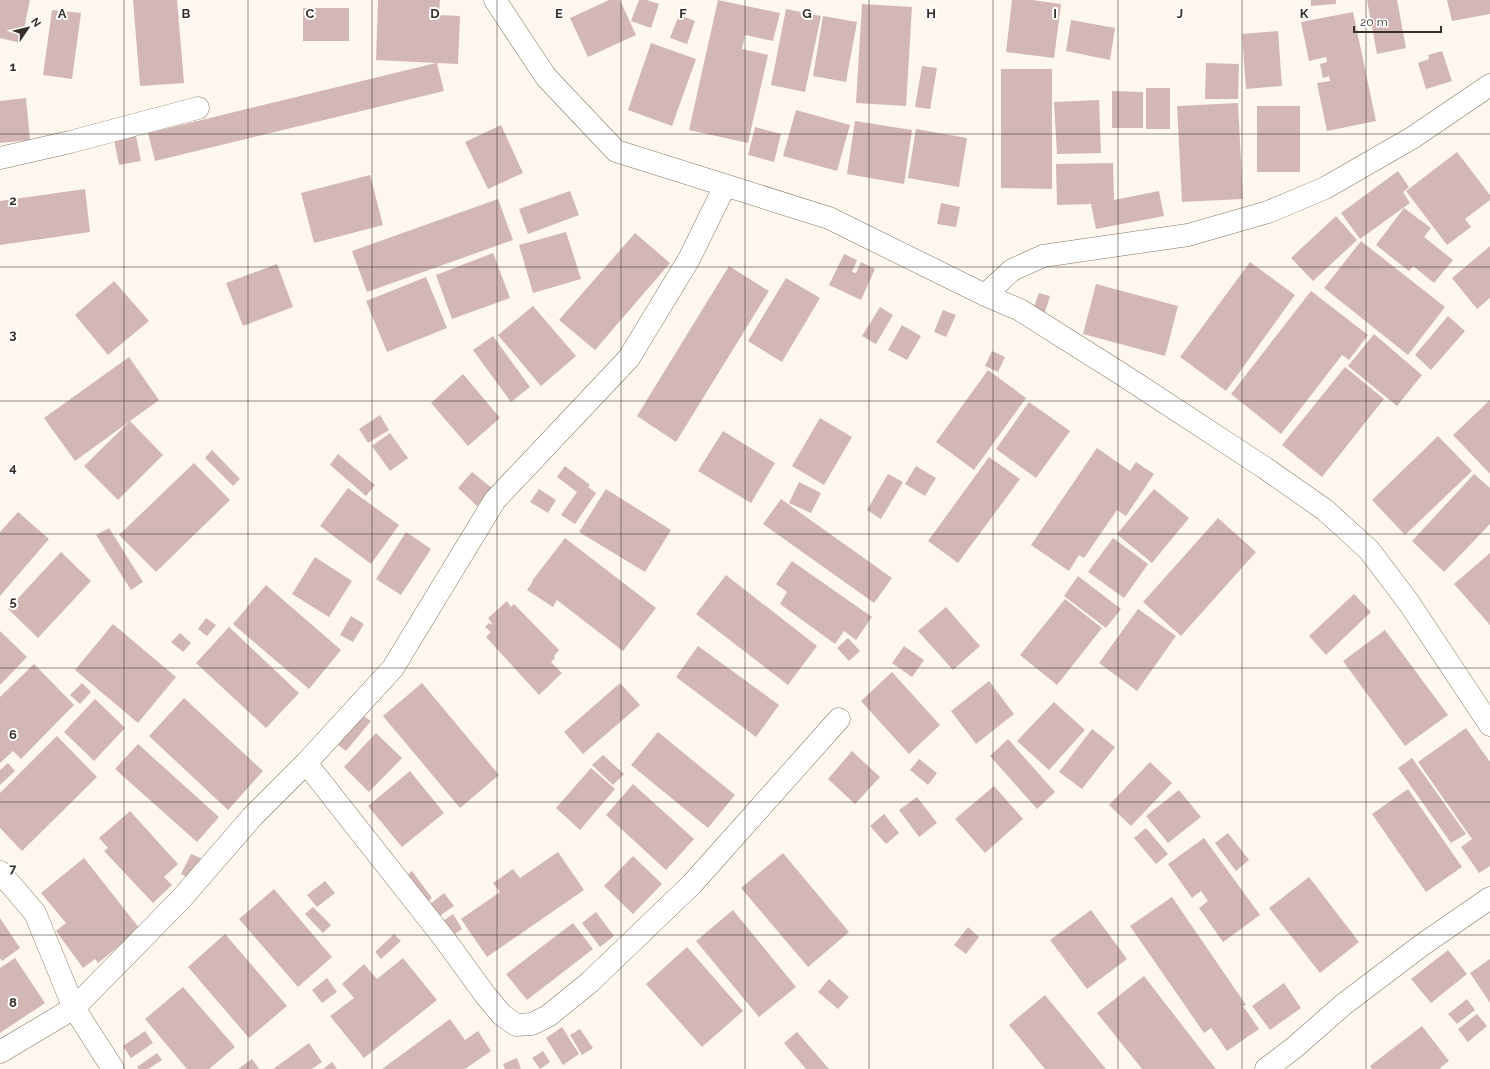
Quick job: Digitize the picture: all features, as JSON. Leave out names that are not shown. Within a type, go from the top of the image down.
[{"type":"street","points":[[495,0],[546,77],[616,151],[829,218],[985,295],[1020,310],[1265,468],[1325,510],[1369,550],[1409,603],[1490,725]]},
{"type":"street","points":[[985,295],[1012,270],[1043,256],[1188,235],[1275,209],[1325,188],[1399,146],[1490,85]]},
{"type":"street","points":[[0,158],[70,142],[198,108]]},
{"type":"street","points":[[0,1052],[74,1008],[181,899],[252,817],[306,763],[393,668],[496,500],[629,358],[689,259],[725,186]]},
{"type":"street","points":[[306,763],[444,937],[490,1001],[502,1015],[516,1025],[522,1025],[532,1024],[548,1016],[584,987],[692,884],[839,719]]},
{"type":"street","points":[[0,872],[34,913],[74,1008],[113,1069]]},
{"type":"street","points":[[1266,1069],[1295,1047],[1344,1004],[1422,945],[1490,898]]},
{"type":"building","points":[[0,0],[30,0],[21,43],[0,38]]},
{"type":"building","points":[[133,0],[177,0],[184,83],[140,86]]},
{"type":"building","points":[[378,0],[440,0],[439,15],[460,16],[458,64],[437,63],[444,91],[155,161],[148,133],[436,63],[376,60]]},
{"type":"building","points":[[609,0],[620,0],[636,35],[588,57],[570,18]]},
{"type":"building","points":[[639,0],[647,0],[659,4],[651,28],[631,21]]},
{"type":"building","points":[[718,0],[780,13],[773,41],[745,35],[742,49],[768,55],[748,143],[689,130]]},
{"type":"building","points":[[1012,0],[1032,0],[1061,4],[1054,58],[1006,52]]},
{"type":"building","points":[[1311,0],[1336,0],[1336,4],[1311,6]]},
{"type":"building","points":[[1367,0],[1397,0],[1406,48],[1377,54]]},
{"type":"building","points":[[1447,0],[1490,0],[1490,14],[1452,21]]},
{"type":"building","points":[[862,4],[912,7],[906,106],[856,103]]},
{"type":"building","points":[[303,8],[349,8],[349,41],[303,41]]},
{"type":"building","points":[[786,9],[821,16],[805,92],[771,85]]},
{"type":"building","points":[[52,10],[81,13],[72,79],[43,75]]},
{"type":"building","points":[[1353,12],[1376,121],[1327,131],[1317,83],[1330,81],[1329,76],[1323,78],[1320,64],[1327,62],[1326,57],[1309,61],[1301,22]]},
{"type":"building","points":[[679,15],[695,21],[687,44],[670,38]]},
{"type":"building","points":[[823,16],[857,22],[846,82],[813,76]]},
{"type":"building","points":[[1071,20],[1115,28],[1110,60],[1066,51]]},
{"type":"building","points":[[1278,31],[1282,86],[1246,89],[1242,34]]},
{"type":"building","points":[[651,43],[696,59],[672,126],[628,110]]},
{"type":"building","points":[[1442,51],[1452,81],[1426,89],[1418,63],[1429,59],[1428,55]]},
{"type":"building","points":[[1206,63],[1239,64],[1238,99],[1205,99]]},
{"type":"building","points":[[922,66],[937,68],[930,109],[915,107]]},
{"type":"building","points":[[1001,69],[1052,69],[1052,189],[1001,188]]},
{"type":"building","points":[[1146,88],[1170,88],[1170,129],[1146,129]]},
{"type":"building","points":[[1112,91],[1143,92],[1143,128],[1112,128]]},
{"type":"building","points":[[26,98],[30,140],[0,143],[0,101]]},
{"type":"building","points":[[1099,100],[1101,153],[1057,154],[1054,102]]},
{"type":"building","points":[[1238,103],[1243,199],[1182,202],[1177,106]]},
{"type":"building","points":[[1257,106],[1300,106],[1300,172],[1257,172]]},
{"type":"building","points":[[796,110],[850,125],[837,171],[783,156]]},
{"type":"building","points":[[855,121],[912,130],[904,184],[847,174]]},
{"type":"building","points":[[501,125],[523,173],[488,189],[465,142]]},
{"type":"building","points":[[755,127],[781,134],[774,162],[748,155]]},
{"type":"building","points":[[916,129],[967,138],[959,187],[908,178]]},
{"type":"building","points":[[136,136],[141,161],[119,165],[114,140]]},
{"type":"building","points":[[1457,152],[1490,195],[1490,200],[1465,219],[1471,227],[1447,245],[1406,191]]},
{"type":"building","points":[[1113,163],[1114,200],[1159,191],[1164,216],[1096,229],[1091,204],[1057,205],[1056,164]]},
{"type":"building","points":[[1398,171],[1409,187],[1403,192],[1410,203],[1360,239],[1341,213]]},
{"type":"building","points":[[370,175],[383,225],[314,243],[301,193]]},
{"type":"building","points":[[85,189],[90,232],[0,245],[0,201]]},
{"type":"building","points":[[570,191],[579,215],[528,234],[519,209]]},
{"type":"building","points":[[498,199],[513,240],[367,292],[352,251]]},
{"type":"building","points":[[941,203],[960,207],[956,227],[937,224]]},
{"type":"building","points":[[1404,208],[1431,228],[1424,237],[1453,260],[1434,283],[1413,266],[1409,271],[1376,245]]},
{"type":"building","points":[[1336,216],[1357,240],[1313,281],[1291,258]]},
{"type":"building","points":[[566,232],[581,279],[533,293],[519,245]]},
{"type":"building","points":[[635,233],[670,263],[595,350],[559,320]]},
{"type":"building","points":[[1361,241],[1445,307],[1408,355],[1324,288]]},
{"type":"building","points":[[1490,246],[1490,298],[1477,309],[1452,278]]},
{"type":"building","points":[[493,253],[510,298],[452,319],[436,275]]},
{"type":"building","points":[[844,254],[857,260],[852,272],[856,273],[861,262],[875,269],[861,300],[829,285]]},
{"type":"building","points":[[1250,262],[1295,295],[1226,391],[1180,357]]},
{"type":"building","points":[[277,264],[293,307],[243,326],[226,283]]},
{"type":"building","points":[[729,266],[769,291],[676,442],[637,416]]},
{"type":"building","points":[[426,277],[447,328],[387,352],[366,301]]},
{"type":"building","points":[[786,278],[820,298],[782,362],[748,341]]},
{"type":"building","points":[[114,281],[149,321],[108,355],[75,315]]},
{"type":"building","points":[[1096,284],[1178,306],[1165,356],[1083,334]]},
{"type":"building","points":[[1311,291],[1368,335],[1349,360],[1342,355],[1281,434],[1231,394]]},
{"type":"building","points":[[1039,293],[1050,296],[1044,315],[1032,312]]},
{"type":"building","points":[[533,306],[576,356],[541,386],[498,335]]},
{"type":"building","points":[[880,307],[893,315],[876,344],[862,336]]},
{"type":"building","points":[[943,310],[956,315],[946,337],[934,332]]},
{"type":"building","points":[[1448,316],[1465,331],[1431,370],[1415,355]]},
{"type":"building","points":[[902,325],[921,336],[907,360],[888,350]]},
{"type":"building","points":[[1374,334],[1422,375],[1397,406],[1348,366]]},
{"type":"building","points":[[493,336],[530,387],[511,402],[473,350]]},
{"type":"building","points":[[992,351],[1005,357],[998,372],[985,366]]},
{"type":"building","points":[[129,357],[159,400],[75,461],[44,418]]},
{"type":"building","points":[[1345,367],[1384,399],[1322,477],[1282,445]]},
{"type":"building","points":[[988,370],[1026,398],[974,470],[936,442]]},
{"type":"building","points":[[463,374],[500,418],[468,446],[431,403]]},
{"type":"building","points":[[1490,400],[1490,474],[1453,435]]},
{"type":"building","points":[[1029,402],[1070,431],[1036,478],[996,449]]},
{"type":"building","points":[[380,415],[389,430],[368,443],[359,429]]},
{"type":"building","points":[[820,418],[852,437],[824,485],[792,466]]},
{"type":"building","points":[[130,421],[163,455],[118,500],[84,466]]},
{"type":"building","points":[[723,431],[775,463],[751,503],[698,471]]},
{"type":"building","points":[[390,433],[408,458],[390,471],[372,446]]},
{"type":"building","points":[[1438,436],[1472,471],[1405,535],[1372,500]]},
{"type":"building","points":[[1097,448],[1130,471],[1136,462],[1154,474],[1126,516],[1117,510],[1084,558],[1079,555],[1069,571],[1031,545]]},
{"type":"building","points":[[212,450],[240,479],[233,486],[205,458]]},
{"type":"building","points":[[338,454],[375,485],[366,496],[330,465]]},
{"type":"building","points":[[989,457],[1020,479],[958,563],[928,541]]},
{"type":"building","points":[[194,463],[230,500],[156,572],[119,535]]},
{"type":"building","points":[[565,466],[590,485],[588,487],[596,493],[575,524],[561,515],[577,492],[557,477]]},
{"type":"building","points":[[916,466],[936,478],[925,496],[905,484]]},
{"type":"building","points":[[472,472],[492,488],[477,506],[458,488]]},
{"type":"building","points":[[888,474],[903,482],[881,519],[867,510]]},
{"type":"building","points":[[1474,474],[1490,488],[1490,524],[1444,572],[1412,541]]},
{"type":"building","points":[[799,482],[821,493],[811,513],[789,503]]},
{"type":"building","points":[[348,488],[399,525],[371,564],[320,526]]},
{"type":"building","points":[[539,489],[556,500],[548,513],[530,502]]},
{"type":"building","points":[[606,489],[671,530],[645,572],[579,532]]},
{"type":"building","points":[[1154,489],[1189,518],[1152,563],[1117,534]]},
{"type":"building","points":[[781,499],[892,578],[874,603],[763,524]]},
{"type":"building","points":[[18,512],[49,539],[0,596],[0,532]]},
{"type":"building","points":[[1218,518],[1256,552],[1181,636],[1143,602]]},
{"type":"building","points":[[109,528],[143,582],[131,590],[96,535]]},
{"type":"building","points":[[406,532],[431,549],[401,595],[376,579]]},
{"type":"building","points":[[565,538],[656,608],[623,651],[557,600],[553,607],[527,590],[532,581]]},
{"type":"building","points":[[1113,538],[1148,564],[1124,598],[1088,572]]},
{"type":"building","points":[[61,552],[91,581],[38,638],[8,609]]},
{"type":"building","points":[[1490,553],[1490,625],[1454,584]]},
{"type":"building","points":[[315,557],[352,581],[329,617],[292,594]]},
{"type":"building","points":[[792,561],[872,617],[856,640],[844,631],[835,644],[780,604],[787,592],[776,584]]},
{"type":"building","points":[[726,575],[817,646],[788,685],[696,614]]},
{"type":"building","points":[[1078,576],[1121,609],[1106,628],[1064,596]]},
{"type":"building","points":[[266,585],[341,650],[309,689],[233,624]]},
{"type":"building","points":[[1354,594],[1371,612],[1326,655],[1309,636]]},
{"type":"building","points":[[1065,599],[1102,628],[1057,685],[1020,655]]},
{"type":"building","points":[[507,601],[511,607],[514,604],[559,650],[551,662],[562,673],[539,695],[486,637],[491,632],[485,627],[489,623],[493,625],[488,618]]},
{"type":"building","points":[[946,607],[980,646],[953,670],[918,631]]},
{"type":"building","points":[[1138,609],[1176,636],[1137,691],[1099,663]]},
{"type":"building","points":[[351,616],[364,624],[353,642],[340,635]]},
{"type":"building","points":[[206,618],[216,625],[207,636],[198,629]]},
{"type":"building","points":[[113,624],[176,677],[138,723],[75,670]]},
{"type":"building","points":[[229,627],[299,693],[266,728],[196,663]]},
{"type":"building","points":[[1385,630],[1448,715],[1405,746],[1343,661]]},
{"type":"building","points":[[0,631],[27,657],[0,685]]},
{"type":"building","points":[[180,633],[191,643],[183,652],[171,642]]},
{"type":"building","points":[[848,638],[860,651],[849,661],[837,648]]},
{"type":"building","points":[[698,646],[779,705],[756,737],[676,677]]},
{"type":"building","points":[[904,646],[924,660],[912,677],[892,663]]},
{"type":"building","points":[[34,664],[74,705],[21,759],[13,751],[0,763],[0,697]]},
{"type":"building","points":[[892,672],[940,725],[909,754],[861,701]]},
{"type":"building","points":[[989,681],[1014,714],[976,744],[951,711]]},
{"type":"building","points":[[82,683],[91,692],[80,704],[70,695]]},
{"type":"building","points":[[422,683],[499,775],[460,808],[383,716]]},
{"type":"building","points":[[620,683],[640,705],[583,754],[564,732]]},
{"type":"building","points":[[184,698],[263,771],[228,810],[149,736]]},
{"type":"building","points":[[95,699],[125,728],[94,761],[64,732]]},
{"type":"building","points":[[1054,702],[1085,730],[1049,770],[1017,741]]},
{"type":"building","points":[[362,715],[371,721],[346,751],[338,745]]},
{"type":"building","points":[[1466,728],[1490,762],[1490,866],[1479,873],[1461,847],[1472,839],[1418,762]]},
{"type":"building","points":[[1092,729],[1115,747],[1082,789],[1059,772]]},
{"type":"building","points":[[658,732],[735,795],[708,828],[631,765]]},
{"type":"building","points":[[376,733],[402,758],[369,792],[344,767]]},
{"type":"building","points":[[57,736],[97,777],[22,851],[0,828],[0,793]]},
{"type":"building","points":[[1008,739],[1055,792],[1037,809],[990,756]]},
{"type":"building","points":[[138,744],[219,817],[197,842],[115,769]]},
{"type":"building","points":[[852,751],[880,777],[855,804],[828,779]]},
{"type":"building","points":[[603,755],[624,774],[613,785],[592,765]]},
{"type":"building","points":[[1412,758],[1466,834],[1451,843],[1398,768]]},
{"type":"building","points":[[919,759],[937,773],[928,785],[910,770]]},
{"type":"building","points":[[1150,762],[1172,783],[1131,826],[1109,805]]},
{"type":"building","points":[[8,763],[15,771],[0,785],[0,770]]},
{"type":"building","points":[[591,768],[615,789],[580,830],[556,808]]},
{"type":"building","points":[[410,771],[444,813],[402,847],[368,806]]},
{"type":"building","points":[[633,784],[694,839],[666,870],[606,815]]},
{"type":"building","points":[[994,786],[1023,819],[985,853],[955,819]]},
{"type":"building","points":[[1408,789],[1462,867],[1426,892],[1372,814]]},
{"type":"building","points":[[1179,790],[1201,817],[1168,843],[1146,816]]},
{"type":"building","points":[[917,797],[937,823],[919,837],[899,810]]},
{"type":"building","points":[[130,811],[178,864],[164,877],[172,885],[153,903],[104,851],[108,848],[99,838]]},
{"type":"building","points":[[884,814],[899,833],[886,844],[870,826]]},
{"type":"building","points":[[1146,828],[1168,854],[1156,864],[1134,838]]},
{"type":"building","points":[[1228,833],[1249,860],[1236,871],[1215,843]]},
{"type":"building","points":[[1204,838],[1260,915],[1223,942],[1199,908],[1208,901],[1201,891],[1192,898],[1168,864]]},
{"type":"building","points":[[558,852],[584,890],[487,957],[461,919],[500,892],[493,883],[513,869],[520,878]]},
{"type":"building","points":[[783,853],[849,932],[808,967],[741,888]]},
{"type":"building","points":[[191,854],[201,858],[191,879],[181,874]]},
{"type":"building","points":[[633,856],[662,884],[633,914],[604,886]]},
{"type":"building","points":[[84,858],[140,929],[98,963],[95,959],[83,968],[56,931],[66,923],[41,893]]},
{"type":"building","points":[[412,871],[432,898],[422,906],[402,879]]},
{"type":"building","points":[[1309,877],[1359,942],[1320,973],[1269,908]]},
{"type":"building","points":[[325,881],[335,893],[317,907],[307,895]]},
{"type":"building","points":[[274,889],[332,957],[298,987],[239,919]]},
{"type":"building","points":[[444,893],[454,906],[434,920],[425,908]]},
{"type":"building","points":[[1172,897],[1246,1005],[1243,1006],[1259,1029],[1227,1051],[1211,1028],[1204,1033],[1130,926]]},
{"type":"building","points":[[313,907],[331,925],[323,933],[305,914]]},
{"type":"building","points":[[733,910],[796,987],[759,1017],[696,941]]},
{"type":"building","points":[[1091,910],[1127,959],[1087,989],[1050,940]]},
{"type":"building","points":[[596,912],[614,936],[600,947],[582,923]]},
{"type":"building","points":[[453,914],[462,929],[446,940],[436,926]]},
{"type":"building","points":[[0,918],[20,948],[2,961],[0,958]]},
{"type":"building","points":[[573,923],[593,949],[527,1000],[506,974]]},
{"type":"building","points":[[968,927],[979,937],[966,954],[954,945]]},
{"type":"building","points":[[225,934],[287,1006],[249,1038],[188,967]]},
{"type":"building","points":[[394,934],[401,941],[381,959],[375,952]]},
{"type":"building","points":[[687,947],[743,1011],[702,1047],[646,984]]},
{"type":"building","points":[[1448,950],[1467,974],[1431,1003],[1411,979]]},
{"type":"building","points":[[15,958],[45,1003],[0,1033],[0,968]]},
{"type":"building","points":[[403,958],[437,1000],[364,1058],[330,1016],[354,998],[342,984],[364,964],[377,979]]},
{"type":"building","points":[[1490,959],[1490,1003],[1470,973]]},
{"type":"building","points":[[1144,976],[1216,1069],[1142,1069],[1097,1013]]},
{"type":"building","points":[[327,978],[337,992],[322,1003],[312,990]]},
{"type":"building","points":[[829,979],[849,997],[838,1009],[818,992]]},
{"type":"building","points":[[1284,983],[1301,1008],[1270,1030],[1252,1006]]},
{"type":"building","points":[[183,987],[235,1047],[209,1069],[187,1069],[145,1019]]},
{"type":"building","points":[[1045,995],[1106,1069],[1045,1069],[1009,1025]]},
{"type":"building","points":[[1467,999],[1475,1010],[1457,1024],[1448,1014]]},
{"type":"building","points":[[1477,1014],[1487,1026],[1468,1042],[1458,1029]]},
{"type":"building","points":[[450,1019],[465,1040],[478,1031],[491,1051],[465,1069],[382,1069]]},
{"type":"building","points":[[1422,1026],[1449,1061],[1440,1068],[1441,1069],[1372,1069],[1370,1066]]},
{"type":"building","points":[[562,1027],[579,1054],[563,1065],[546,1038]]},
{"type":"building","points":[[580,1029],[593,1048],[582,1055],[570,1035]]},
{"type":"building","points":[[145,1031],[153,1043],[131,1058],[123,1046]]},
{"type":"building","points":[[797,1032],[829,1069],[806,1069],[784,1043]]},
{"type":"building","points":[[309,1043],[322,1062],[312,1069],[273,1069]]},
{"type":"building","points":[[543,1051],[550,1062],[540,1069],[532,1058]]},
{"type":"building","points":[[157,1053],[162,1060],[148,1069],[139,1069],[137,1067]]},
{"type":"building","points":[[517,1058],[521,1069],[505,1069],[503,1064]]},
{"type":"building","points":[[252,1059],[259,1069],[238,1069]]},
{"type":"building","points":[[332,1062],[337,1069],[323,1069]]}]
